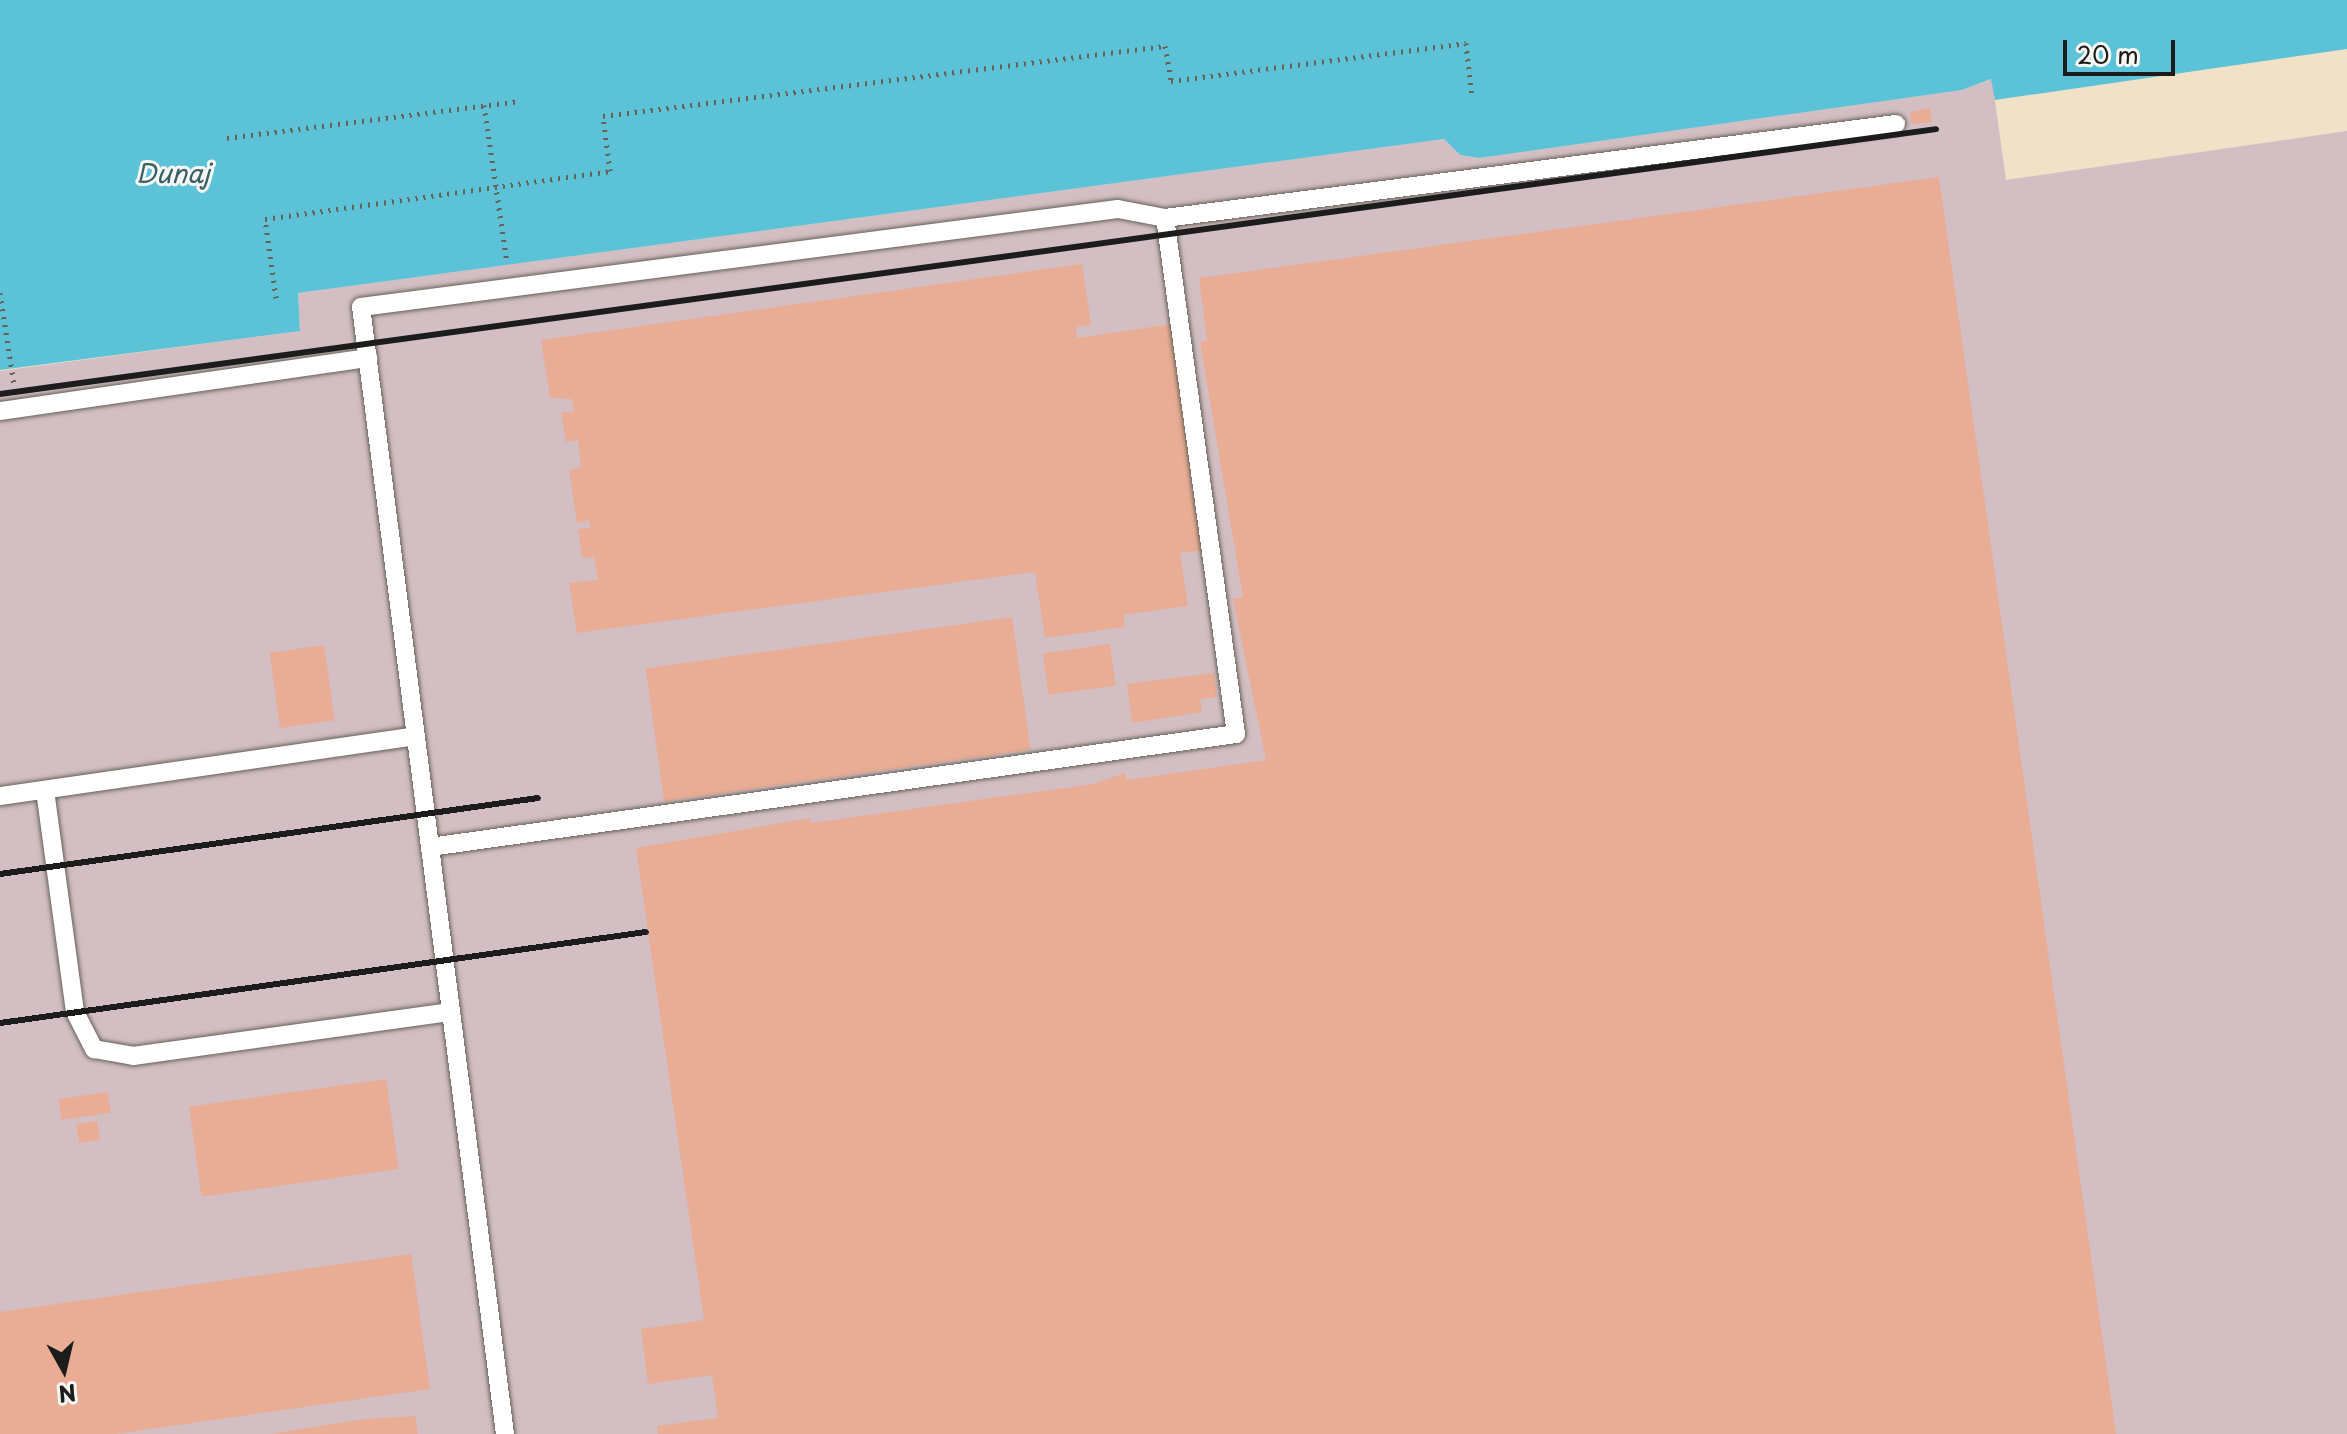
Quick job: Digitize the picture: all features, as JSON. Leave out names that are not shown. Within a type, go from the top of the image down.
[{"type":"lane","points":[[505,1434],[361,307],[1118,209],[1165,218],[1896,124]]},
{"type":"lane","points":[[430,847],[1236,734],[1165,218]]},
{"type":"lane","points":[[9,410],[368,358]]},
{"type":"lane","points":[[0,796],[416,736]]},
{"type":"lane","points":[[45,790],[75,1012],[94,1049],[133,1056],[451,1012]]},
{"type":"path","points":[[276,298],[265,219],[610,171],[603,116],[1165,46],[1171,81],[1466,43],[1472,98]]},
{"type":"path","points":[[227,138],[519,101]]},
{"type":"path","points":[[484,105],[510,286]]},
{"type":"path","points":[[0,293],[9,410]]},
{"type":"shaded area","points":[[1992,79],[2006,180],[2347,131],[2347,1434],[0,1434],[0,371],[300,331],[298,293],[1444,139],[1460,155],[1479,158],[1962,90]]},
{"type":"water","name":"Dunaj","points":[[0,0],[2347,0],[2347,49],[1995,100],[1991,79],[1962,90],[1479,158],[1460,155],[1444,139],[298,293],[300,331],[0,370]]},
{"type":"building","points":[[1930,108],[1932,122],[1912,124],[1910,112]]},
{"type":"building","points":[[1939,177],[2116,1434],[658,1434],[657,1426],[718,1418],[712,1375],[648,1384],[641,1329],[704,1320],[636,848],[810,818],[811,823],[1093,784],[1125,773],[1126,780],[1266,760],[1233,599],[1243,597],[1200,342],[1207,341],[1199,278]]},
{"type":"building","points":[[1082,264],[1091,325],[1076,327],[1077,338],[1172,324],[1204,550],[1180,553],[1188,606],[1123,615],[1125,627],[1045,638],[1035,572],[577,633],[569,583],[598,580],[594,557],[582,558],[578,529],[590,528],[589,520],[577,523],[569,470],[581,467],[578,440],[566,442],[561,413],[574,411],[572,399],[550,398],[541,340]]},
{"type":"building","points":[[1012,617],[1031,750],[664,801],[646,668]]},
{"type":"building","points":[[1110,644],[1116,686],[1049,695],[1043,653]]},
{"type":"building","points":[[324,645],[335,720],[280,728],[270,653]]},
{"type":"building","points":[[1214,673],[1217,697],[1200,699],[1202,712],[1132,723],[1127,684]]},
{"type":"building","points":[[386,1079],[399,1169],[202,1197],[189,1107]]},
{"type":"building","points":[[108,1092],[111,1113],[61,1120],[58,1099]]},
{"type":"building","points":[[97,1121],[100,1140],[79,1143],[76,1124]]},
{"type":"building","points":[[411,1254],[430,1389],[116,1434],[0,1434],[0,1312]]},
{"type":"building","points":[[415,1416],[418,1434],[270,1434],[364,1419]]},
{"type":"railway","points":[[0,394],[1936,129]]},
{"type":"railway","points":[[0,874],[538,798]]},
{"type":"railway","points":[[0,1023],[646,932]]}]
